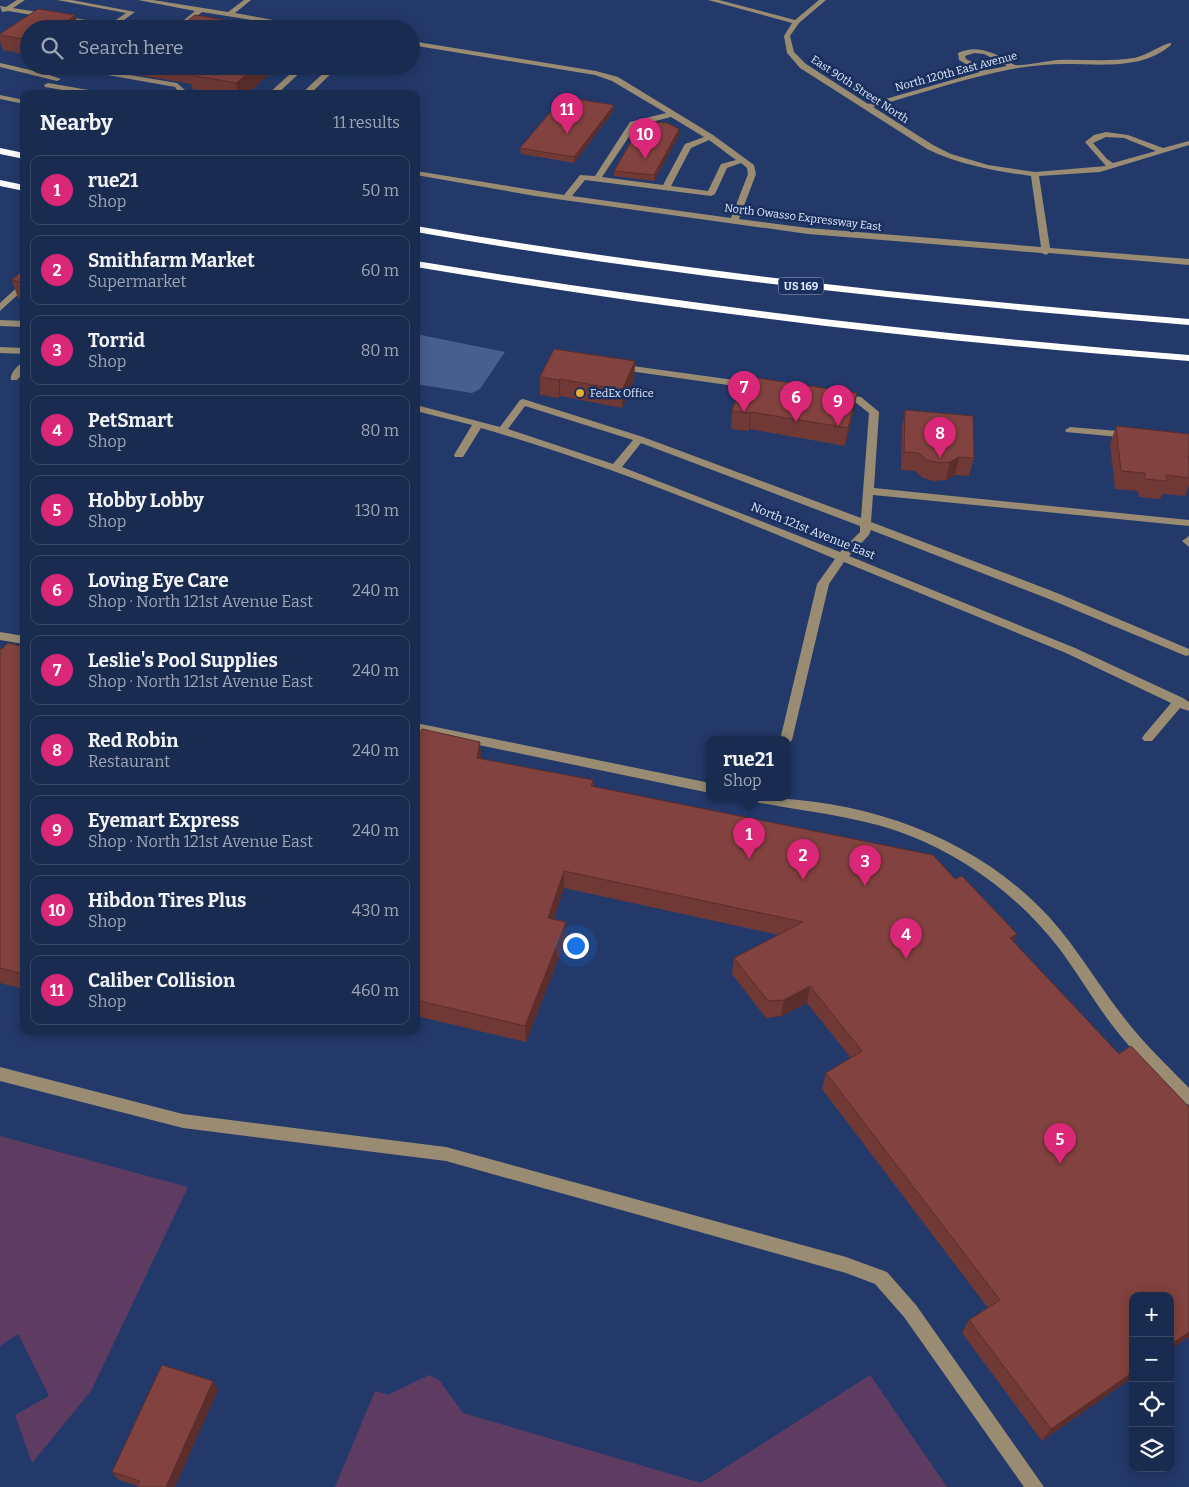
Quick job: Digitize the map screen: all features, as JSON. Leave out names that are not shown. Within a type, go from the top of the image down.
[{"type":"highway","points":[[0,151],[20,155]]},
{"type":"highway","points":[[0,183],[20,187]]},
{"type":"highway","name":"US 169","points":[[420,230],[600,260],[917,300],[1189,322]]},
{"type":"highway","points":[[420,265],[587,292],[758,316],[1010,344],[1189,358]]},
{"type":"street","points":[[0,14],[4,9],[22,0]]},
{"type":"street","points":[[51,5],[59,0],[132,12],[120,20]]},
{"type":"street","points":[[141,0],[171,2],[201,10],[266,20]]},
{"type":"street","points":[[230,14],[248,0]]},
{"type":"street","points":[[711,0],[796,22],[823,0]]},
{"type":"street","points":[[4,9],[70,20]]},
{"type":"street","points":[[26,20],[43,9]]},
{"type":"street","points":[[188,20],[201,10]]},
{"type":"street","name":"East 90th Street North","points":[[796,22],[788,36],[791,54],[803,66],[865,107],[948,156],[988,167],[1035,174],[1064,174],[1113,167],[1189,143]]},
{"type":"street","points":[[420,44],[596,73],[615,79],[710,137],[751,167],[752,174],[734,220]]},
{"type":"street","name":"North 120th East Avenue","points":[[865,107],[1012,66],[1046,62],[1123,62],[1150,55],[1165,49],[1169,44]]},
{"type":"street","points":[[987,74],[962,60],[961,55],[967,52],[979,51],[1012,66]]},
{"type":"street","points":[[0,65],[20,70]]},
{"type":"street","points":[[40,75],[57,79]]},
{"type":"street","points":[[121,75],[177,86],[181,90]]},
{"type":"street","points":[[276,90],[293,75]]},
{"type":"street","points":[[309,90],[326,75]]},
{"type":"street","points":[[48,85],[77,90]]},
{"type":"street","points":[[0,97],[20,101]]},
{"type":"street","points":[[597,179],[633,124],[672,114]]},
{"type":"street","points":[[1113,167],[1104,161],[1089,142],[1095,137],[1122,135],[1163,151]]},
{"type":"street","points":[[666,188],[688,146],[710,137]]},
{"type":"street","points":[[566,198],[583,177],[711,194],[724,166],[743,160]]},
{"type":"street","name":"North Owasso Expressway East","points":[[420,174],[566,198],[808,230],[1046,252],[1189,262]]},
{"type":"street","points":[[1035,174],[1046,252]]},
{"type":"street","points":[[0,308],[20,288]]},
{"type":"street","points":[[0,324],[20,324]]},
{"type":"street","points":[[0,350],[20,351]]},
{"type":"street","points":[[612,366],[764,387]]},
{"type":"street","points":[[14,378],[20,370]]},
{"type":"street","points":[[787,736],[823,584],[842,558],[865,533],[874,412],[858,399],[830,395]]},
{"type":"street","points":[[502,431],[523,402],[640,439],[1053,596],[1186,652]]},
{"type":"street","name":"North 121st Avenue East","points":[[420,409],[502,431],[616,467],[1087,658],[1184,704]]},
{"type":"street","points":[[459,455],[478,424]]},
{"type":"street","points":[[1070,430],[1140,436]]},
{"type":"street","points":[[616,467],[640,439]]},
{"type":"street","points":[[868,491],[1189,523]]},
{"type":"street","points":[[0,636],[20,639]]},
{"type":"street","points":[[1148,738],[1184,704]]},
{"type":"street","points":[[420,728],[706,787]]},
{"type":"street","points":[[778,801],[882,822],[912,831],[949,846],[1011,887],[1037,913],[1078,963],[1124,1029],[1189,1098]]},
{"type":"street","points":[[0,1074],[183,1121],[446,1154],[836,1262],[881,1278],[910,1311],[1035,1487]]},
{"type":"shaded area","points":[[0,1136],[188,1187],[91,1391],[32,1463],[15,1415],[49,1396],[18,1334],[0,1346]]},
{"type":"shaded area","points":[[429,1375],[439,1380],[463,1413],[701,1483],[870,1375],[947,1487],[335,1487],[375,1391],[388,1395]]},
{"type":"water","points":[[420,335],[505,352],[480,389],[472,393],[420,385]]},
{"type":"building","points":[[38,9],[75,15],[69,20],[21,20]]},
{"type":"building","points":[[195,15],[225,20],[188,20]]},
{"type":"building","points":[[20,21],[20,38],[0,34]]},
{"type":"building","points":[[190,75],[246,75],[236,83]]},
{"type":"building","points":[[563,97],[614,105],[574,157],[520,148]]},
{"type":"building","points":[[643,121],[667,123],[679,129],[654,175],[614,171]]},
{"type":"building","points":[[20,273],[20,282],[12,280]]},
{"type":"building","points":[[554,349],[635,361],[622,390],[540,377]]},
{"type":"building","points":[[744,376],[857,393],[848,428],[751,412],[732,411]]},
{"type":"building","points":[[905,410],[973,416],[974,458],[959,457],[950,462],[938,463],[927,460],[918,453],[904,452]]},
{"type":"building","points":[[1116,426],[1189,434],[1189,478],[1166,475],[1167,481],[1145,479],[1145,473],[1121,471]]},
{"type":"building","points":[[8,643],[20,646],[20,973],[0,968],[0,649]]},
{"type":"building","points":[[422,729],[480,742],[477,758],[593,780],[591,786],[933,855],[955,879],[962,876],[1017,934],[1010,938],[1119,1054],[1131,1046],[1189,1107],[1189,1332],[1174,1342],[1174,1292],[1129,1292],[1129,1375],[1051,1429],[969,1320],[1000,1300],[826,1073],[862,1051],[810,986],[784,1000],[768,1001],[734,958],[803,922],[564,871],[548,918],[566,922],[525,1026],[420,1001],[420,733]]},
{"type":"building","points":[[162,1365],[213,1381],[166,1487],[137,1487],[140,1481],[112,1472]]},
{"type":"place","name":"Caliber Collision","points":[[567,134]]},
{"type":"place","name":"Hibdon Tires Plus","points":[[645,159]]},
{"type":"place","name":"FedEx Office","points":[[580,393]]},
{"type":"place","name":"Leslie's Pool Supplies","points":[[744,412]]},
{"type":"place","name":"Loving Eye Care","points":[[796,422]]},
{"type":"place","name":"Eyemart Express","points":[[838,426]]},
{"type":"place","name":"Red Robin","points":[[940,458]]},
{"type":"place","name":"rue21","points":[[749,859]]},
{"type":"place","name":"Smithfarm Market","points":[[803,880]]},
{"type":"place","name":"Torrid","points":[[865,886]]},
{"type":"place","name":"PetSmart","points":[[906,959]]},
{"type":"place","name":"Hobby Lobby","points":[[1060,1164]]}]
